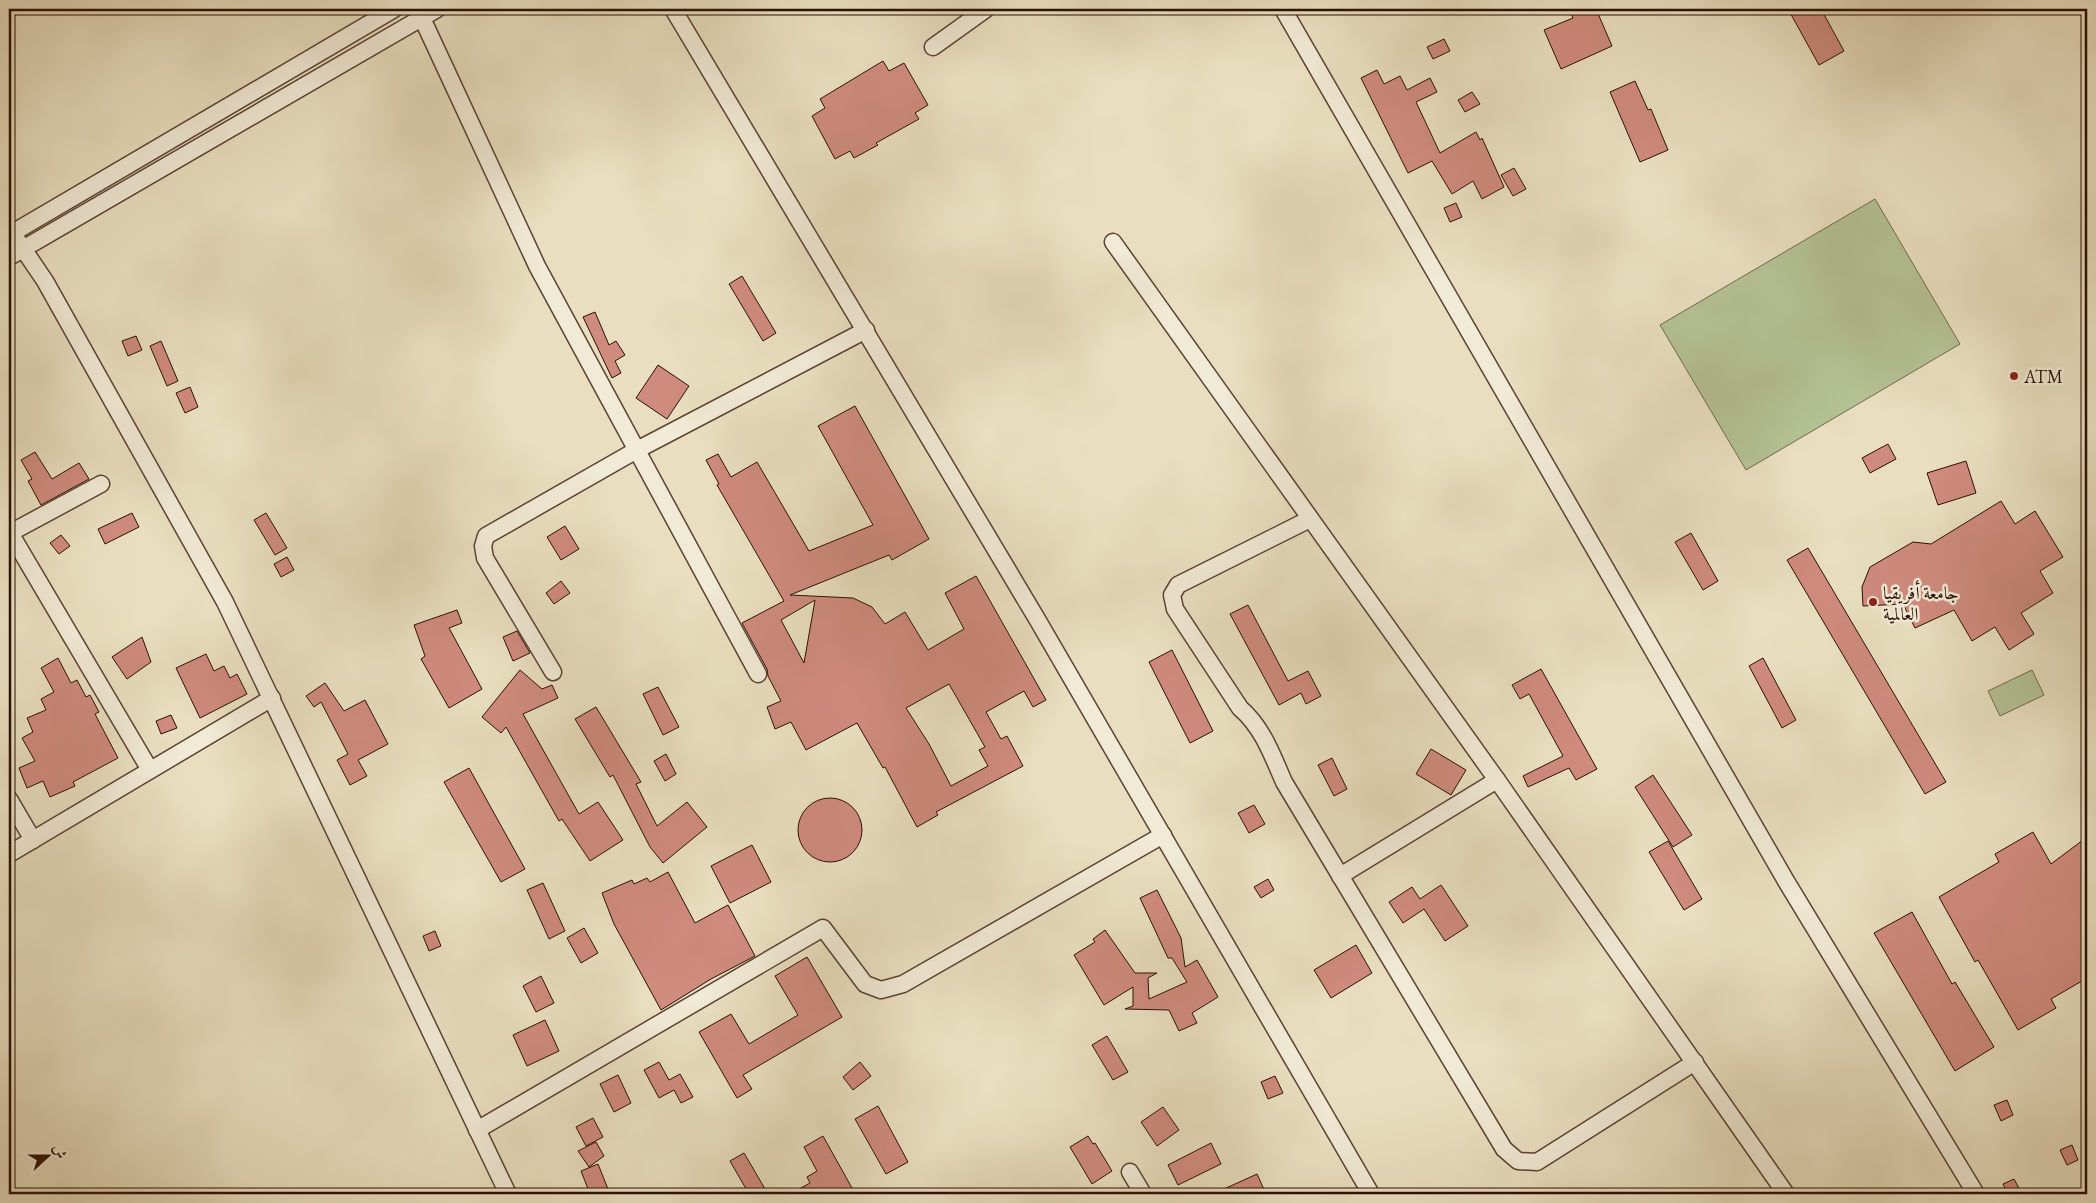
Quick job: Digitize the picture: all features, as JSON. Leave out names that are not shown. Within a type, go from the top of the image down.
[{"type":"street","points":[[394,9],[10,232],[15,253],[45,282],[215,585],[272,698],[508,1194]]},
{"type":"street","points":[[15,253],[437,9]]},
{"type":"street","points":[[673,9],[866,330],[1163,835],[1371,1194]]},
{"type":"street","points":[[933,47],[986,9]]},
{"type":"street","points":[[1283,9],[1786,881],[1976,1194]]},
{"type":"street","points":[[422,18],[537,266],[635,451],[758,674]]},
{"type":"street","points":[[1112,242],[1497,780],[1786,1194]]},
{"type":"street","points":[[553,672],[486,558],[483,546],[486,536],[635,451],[866,330]]},
{"type":"street","points":[[101,484],[9,532],[150,770]]},
{"type":"street","points":[[1310,518],[1178,586],[1172,595],[1175,609],[1240,708],[1252,719],[1262,734],[1284,782],[1504,1149],[1518,1160],[1536,1162],[1549,1156],[1695,1062]]},
{"type":"street","points":[[9,854],[272,698]]},
{"type":"street","points":[[1340,876],[1497,780]]},
{"type":"street","points":[[9,799],[33,840]]},
{"type":"street","points":[[477,1130],[823,928],[865,984],[881,990],[889,988],[903,984],[1163,835]]},
{"type":"street","points":[[1130,1172],[1143,1194]]},
{"type":"green space","points":[[1875,199],[1960,344],[1746,470],[1660,325]]},
{"type":"green space","points":[[2032,670],[2044,695],[2000,716],[1988,691]]},
{"type":"building","points":[[1569,9],[1596,9],[1612,46],[1561,69],[1544,30],[1573,18]]},
{"type":"building","points":[[1788,9],[1821,9],[1844,51],[1819,65]]},
{"type":"building","points":[[1444,39],[1450,51],[1433,59],[1427,47]]},
{"type":"building","points":[[883,61],[889,71],[904,63],[928,105],[915,113],[919,119],[876,143],[878,145],[854,158],[850,151],[835,159],[812,116],[825,108],[820,99]]},
{"type":"building","points":[[1377,70],[1384,84],[1400,76],[1407,90],[1430,78],[1437,92],[1416,102],[1440,153],[1476,132],[1480,140],[1482,138],[1504,187],[1482,199],[1473,181],[1452,194],[1432,161],[1408,173],[1361,78]]},
{"type":"building","points":[[1635,81],[1648,110],[1651,109],[1668,150],[1640,162],[1610,92]]},
{"type":"building","points":[[1472,92],[1480,104],[1465,112],[1458,100]]},
{"type":"building","points":[[1514,168],[1526,189],[1513,196],[1501,175]]},
{"type":"building","points":[[1456,203],[1462,217],[1450,222],[1444,208]]},
{"type":"building","points":[[742,276],[776,333],[763,341],[729,284]]},
{"type":"building","points":[[595,312],[609,345],[616,341],[625,355],[615,361],[621,373],[612,378],[583,317]]},
{"type":"building","points":[[136,336],[142,350],[128,356],[122,341]]},
{"type":"building","points":[[161,341],[178,381],[167,386],[150,346]]},
{"type":"building","points":[[658,365],[689,386],[667,419],[636,398]]},
{"type":"building","points":[[190,387],[198,407],[185,413],[176,393]]},
{"type":"building","points":[[855,406],[929,539],[892,560],[889,555],[790,595],[853,598],[872,607],[885,624],[905,612],[928,650],[964,629],[945,593],[976,576],[1046,700],[1033,707],[1024,691],[986,712],[1001,739],[1007,736],[1023,766],[936,812],[938,815],[917,827],[885,767],[883,768],[857,723],[806,750],[791,722],[775,729],[767,707],[781,701],[768,676],[767,669],[742,623],[784,601],[717,485],[719,484],[706,460],[718,454],[731,477],[757,462],[809,551],[873,525],[818,426]],"holes":[[[815,600],[804,663],[781,620]],[[949,684],[985,747],[979,750],[988,766],[951,786],[929,744],[906,708]]]},
{"type":"building","points":[[1888,444],[1896,459],[1870,473],[1862,458]]},
{"type":"building","points":[[35,452],[52,479],[79,463],[89,479],[41,505],[28,481],[32,479],[21,460]]},
{"type":"building","points":[[1966,461],[1976,493],[1938,505],[1927,473]]},
{"type":"building","points":[[2001,501],[2015,524],[2035,511],[2063,557],[2040,571],[2053,593],[2021,613],[2034,634],[2009,650],[1995,627],[1972,641],[1954,610],[1915,628],[1903,604],[1863,606],[1862,587],[1870,567],[1913,542],[1931,544]]},
{"type":"building","points":[[132,513],[139,527],[105,544],[98,529]]},
{"type":"building","points":[[266,513],[287,548],[275,555],[254,520]]},
{"type":"building","points":[[565,526],[579,549],[561,560],[547,537]]},
{"type":"building","points":[[1691,533],[1718,581],[1703,590],[1675,542]]},
{"type":"building","points":[[61,535],[70,546],[59,554],[50,543]]},
{"type":"building","points":[[1808,548],[1946,782],[1925,794],[1787,560]]},
{"type":"building","points":[[287,557],[294,570],[281,577],[274,564]]},
{"type":"building","points":[[561,581],[570,593],[554,604],[546,593]]},
{"type":"building","points":[[1248,605],[1288,681],[1308,671],[1321,696],[1306,704],[1301,693],[1279,705],[1230,614]]},
{"type":"building","points":[[457,610],[462,623],[449,628],[482,689],[449,708],[421,659],[425,656],[414,625]]},
{"type":"building","points":[[517,631],[530,653],[513,661],[503,637]]},
{"type":"building","points":[[142,637],[151,662],[127,679],[112,657]]},
{"type":"building","points":[[1172,650],[1213,731],[1190,743],[1149,662]]},
{"type":"building","points":[[206,654],[214,671],[224,666],[230,678],[237,674],[247,694],[200,718],[176,668]]},
{"type":"building","points":[[58,658],[71,683],[77,680],[86,697],[90,695],[99,712],[95,714],[118,758],[73,782],[75,786],[50,797],[43,781],[27,788],[19,768],[35,761],[22,738],[33,732],[27,718],[46,710],[41,699],[54,692],[41,668]]},
{"type":"building","points":[[1763,658],[1796,720],[1782,728],[1749,666]]},
{"type":"building","points":[[1541,669],[1597,769],[1576,780],[1569,768],[1528,787],[1523,776],[1563,756],[1529,694],[1520,699],[1512,685]]},
{"type":"building","points":[[520,670],[542,689],[552,685],[558,698],[523,714],[579,814],[598,802],[623,840],[590,861],[562,819],[559,821],[506,727],[501,733],[482,717]]},
{"type":"building","points":[[325,683],[344,711],[365,700],[388,744],[358,760],[367,776],[350,785],[337,760],[348,754],[321,702],[314,707],[306,696]]},
{"type":"building","points":[[658,687],[679,727],[663,735],[643,694]]},
{"type":"building","points":[[596,707],[641,782],[636,784],[657,826],[687,802],[707,827],[663,863],[650,847],[613,775],[610,777],[575,719]]},
{"type":"building","points":[[171,715],[177,728],[161,734],[156,721]]},
{"type":"building","points":[[1431,749],[1466,770],[1451,795],[1416,774]]},
{"type":"building","points":[[666,754],[676,774],[665,781],[654,761]]},
{"type":"building","points":[[1332,758],[1347,789],[1334,796],[1318,765]]},
{"type":"building","points":[[469,768],[525,869],[501,882],[444,782]]},
{"type":"building","points":[[1653,775],[1692,835],[1673,847],[1635,787]]},
{"type":"building","points":[[824,798],[836,798],[853,807],[860,818],[862,830],[860,842],[853,853],[836,862],[824,862],[812,857],[803,848],[798,836],[798,824],[803,812],[812,803]]},
{"type":"building","points":[[1254,805],[1265,824],[1249,833],[1238,813]]},
{"type":"building","points":[[2033,832],[2051,864],[2087,837],[2087,978],[2051,999],[2056,1008],[2018,1030],[1978,960],[1975,962],[1939,897],[1999,862],[1995,854]]},
{"type":"building","points":[[1668,841],[1702,899],[1684,910],[1649,852]]},
{"type":"building","points":[[752,845],[771,882],[730,903],[711,866]]},
{"type":"building","points":[[668,872],[695,923],[728,905],[755,956],[711,979],[661,1010],[614,924],[602,893],[632,880],[634,884],[647,878],[650,882]]},
{"type":"building","points":[[1268,879],[1274,890],[1261,898],[1254,887]]},
{"type":"building","points":[[543,883],[565,931],[549,939],[527,890]]},
{"type":"building","points":[[1441,885],[1468,926],[1445,941],[1424,909],[1403,923],[1389,902],[1412,887],[1420,899]]},
{"type":"building","points":[[1157,890],[1181,938],[1185,967],[1197,960],[1218,997],[1192,1013],[1197,1023],[1179,1031],[1169,1010],[1125,1009],[1133,1006],[1133,987],[1104,1005],[1074,955],[1095,942],[1093,939],[1105,930],[1135,973],[1157,973],[1148,978],[1149,999],[1187,982],[1172,958],[1168,958],[1140,898]]},
{"type":"building","points":[[1912,912],[1952,984],[1955,982],[1994,1047],[1955,1071],[1874,933]]},
{"type":"building","points":[[584,928],[598,953],[581,963],[567,938]]},
{"type":"building","points":[[435,931],[441,946],[429,951],[423,936]]},
{"type":"building","points":[[1356,945],[1372,973],[1331,998],[1314,970]]},
{"type":"building","points":[[807,957],[842,1017],[743,1075],[752,1089],[737,1098],[699,1032],[731,1014],[749,1044],[798,1015],[775,976]]},
{"type":"building","points":[[541,976],[554,1003],[536,1012],[523,986]]},
{"type":"building","points":[[545,1020],[559,1051],[527,1066],[513,1035]]},
{"type":"building","points":[[1107,1036],[1128,1072],[1113,1080],[1092,1045]]},
{"type":"building","points":[[659,1062],[669,1080],[680,1074],[693,1097],[681,1103],[674,1090],[659,1098],[644,1070]]},
{"type":"building","points":[[860,1062],[871,1076],[853,1090],[843,1077]]},
{"type":"building","points":[[618,1075],[631,1103],[614,1112],[600,1084]]},
{"type":"building","points":[[1275,1076],[1283,1093],[1268,1099],[1261,1082]]},
{"type":"building","points":[[2007,1100],[2013,1115],[2001,1121],[1994,1105]]},
{"type":"building","points":[[878,1106],[908,1162],[886,1174],[855,1119]]},
{"type":"building","points":[[1163,1107],[1179,1130],[1157,1146],[1141,1122]]},
{"type":"building","points":[[593,1118],[603,1137],[586,1146],[576,1127]]},
{"type":"building","points":[[823,1136],[852,1188],[841,1194],[790,1194],[810,1183],[807,1177],[817,1171],[804,1147]]},
{"type":"building","points":[[1088,1136],[1093,1144],[1095,1143],[1112,1171],[1092,1184],[1070,1147]]},
{"type":"building","points":[[596,1142],[604,1156],[589,1167],[578,1151]]},
{"type":"building","points":[[1211,1143],[1221,1164],[1178,1185],[1168,1165]]},
{"type":"building","points":[[2072,1145],[2078,1160],[2067,1165],[2060,1150]]},
{"type":"building","points":[[744,1153],[768,1194],[749,1194],[730,1161]]},
{"type":"building","points":[[598,1164],[610,1194],[590,1194],[581,1171]]},
{"type":"building","points":[[1257,1174],[1266,1194],[1213,1194]]},
{"type":"building","points":[[2014,1179],[2022,1194],[2008,1194],[2003,1184]]},
{"type":"place","name":"ATM","points":[[2014,376]]},
{"type":"place","name":"جامعة أفريقيا العالمية","points":[[1873,602]]}]
